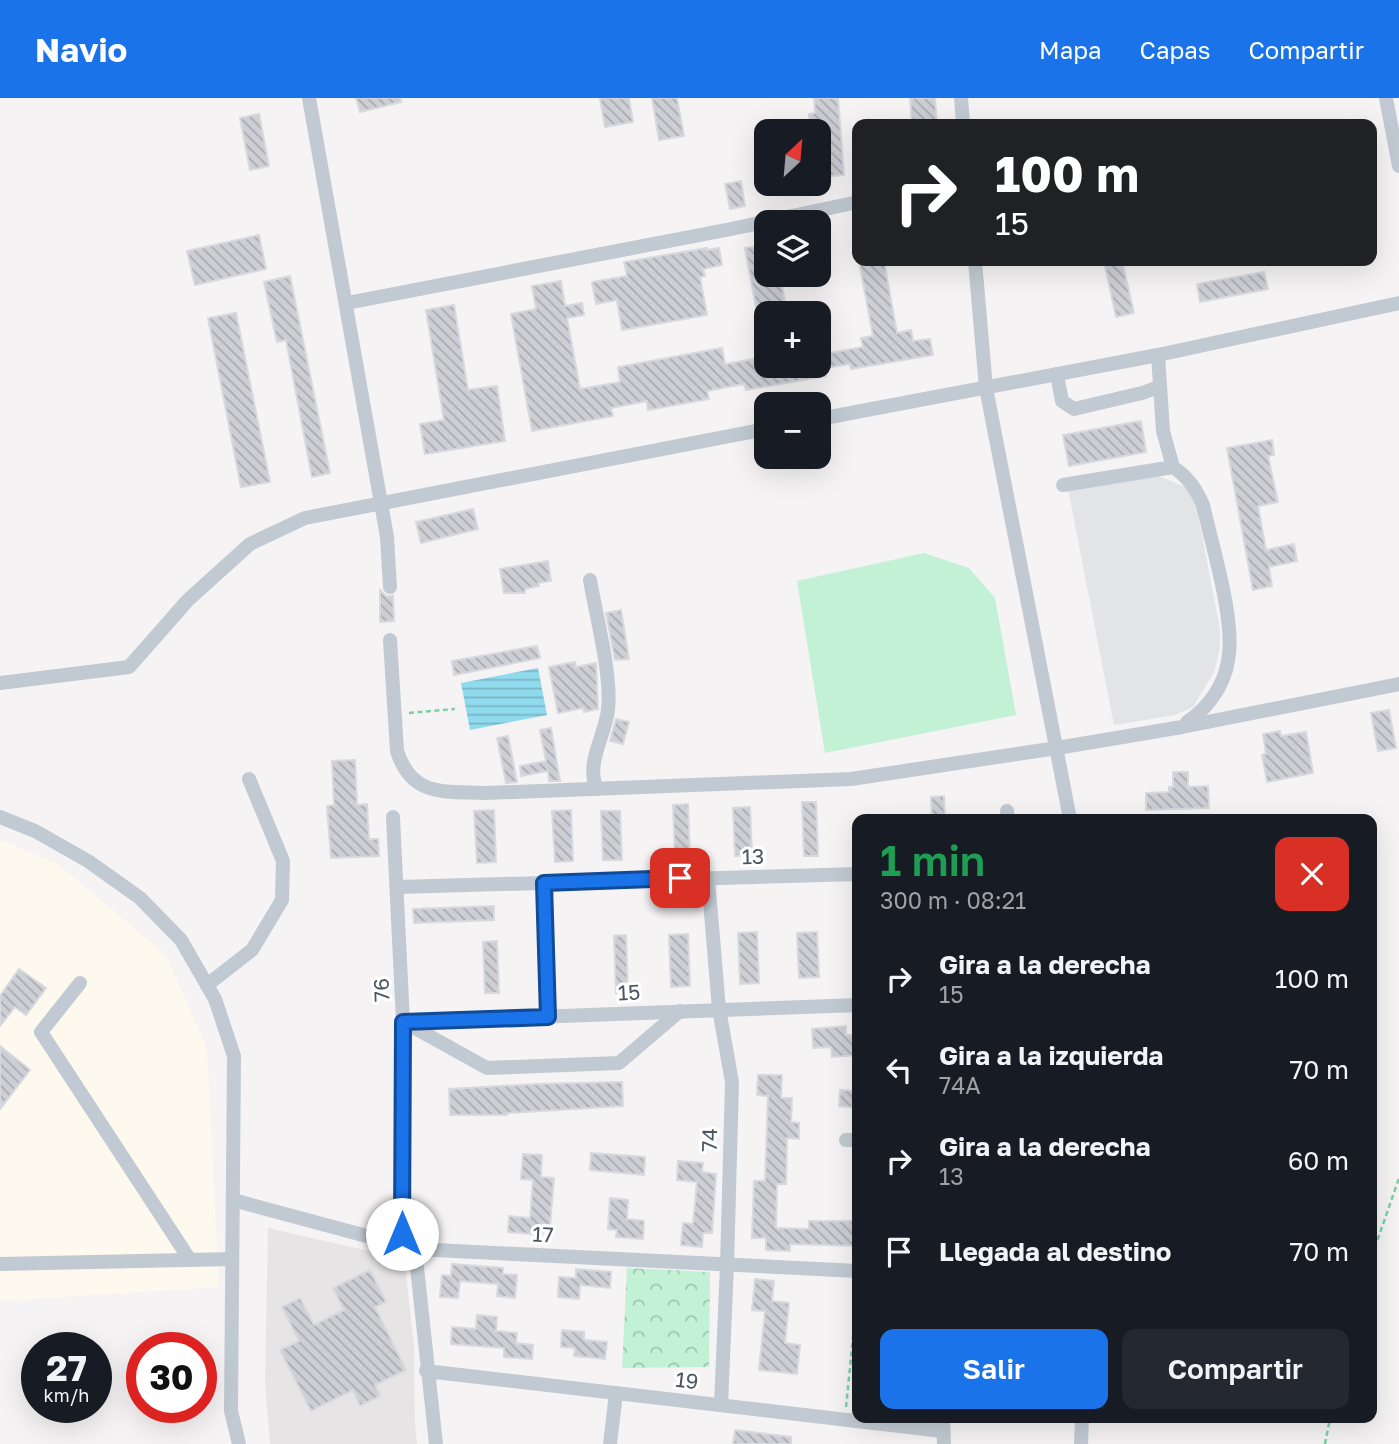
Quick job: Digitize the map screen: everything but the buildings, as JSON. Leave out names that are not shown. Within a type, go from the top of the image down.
[{"type":"street","points":[[309,98],[387,537],[390,587]]},
{"type":"street","points":[[961,98],[963,119]]},
{"type":"street","points":[[1386,98],[1399,166]]},
{"type":"street","points":[[347,303],[852,203]]},
{"type":"street","points":[[975,266],[986,388],[1069,814]]},
{"type":"street","points":[[831,417],[1158,355],[1399,303]]},
{"type":"street","points":[[1158,355],[1163,431],[1173,467],[1195,488],[1203,505],[1228,618],[1229,659],[1221,685],[1201,713],[1181,727]]},
{"type":"street","points":[[1057,375],[1062,401],[1074,409],[1159,387]]},
{"type":"street","points":[[0,683],[129,667],[188,600],[250,544],[306,518],[754,431]]},
{"type":"street","points":[[1063,485],[1173,467]]},
{"type":"street","points":[[590,580],[609,699],[607,719],[592,775],[597,789]]},
{"type":"street","points":[[390,640],[397,751],[402,767],[410,777],[430,790],[486,793],[851,779],[1181,727],[1399,684]]},
{"type":"street","points":[[207,985],[252,950],[282,900],[284,861],[249,779]]},
{"type":"street","points":[[0,817],[35,831],[88,861],[140,898],[181,940],[215,999],[234,1056],[231,1411],[239,1444]]},
{"type":"street","name":"76","points":[[393,817],[398,887],[409,1247],[436,1444]]},
{"type":"street","name":"13","points":[[398,887],[852,874]]},
{"type":"street","name":"74","points":[[708,878],[719,1009],[732,1082],[721,1405]]},
{"type":"street","points":[[544,883],[548,1017]]},
{"type":"street","points":[[80,983],[41,1032],[190,1260]]},
{"type":"street","name":"15","points":[[403,1022],[852,1004]]},
{"type":"street","points":[[403,1022],[487,1068],[619,1063],[680,1011]]},
{"type":"street","name":"17","points":[[233,1200],[409,1247],[852,1271]]},
{"type":"street","points":[[0,1264],[232,1259]]},
{"type":"street","name":"19","points":[[426,1371],[852,1421]]},
{"type":"street","points":[[610,1444],[616,1393]]},
{"type":"street","name":"19","points":[[872,1423],[943,1431]]},
{"type":"street","points":[[1082,1423],[1082,1444]]},
{"type":"path","points":[[396,714],[455,709]]},
{"type":"path","points":[[1377,1242],[1399,1178]]},
{"type":"path","points":[[845,1420],[852,1349]]},
{"type":"path","points":[[1325,1444],[1329,1423]]},
{"type":"shaded area","points":[[1158,476],[1185,487],[1195,499],[1220,629],[1220,648],[1214,672],[1193,707],[1175,715],[1114,725],[1068,489]]},
{"type":"shaded area","points":[[0,840],[58,864],[166,955],[207,1048],[219,1287],[0,1301]]},
{"type":"shaded area","points":[[268,1228],[404,1259],[414,1344],[417,1444],[270,1444],[265,1382]]},
{"type":"green space","points":[[924,553],[969,568],[995,598],[1016,715],[825,753],[797,581]]},
{"type":"green space","points":[[627,1268],[710,1272],[709,1367],[622,1368]]},
{"type":"water","points":[[538,668],[547,715],[470,730],[461,683]]},
{"type":"route","points":[[402,1234],[403,1022],[548,1017],[544,883],[680,878]]}]
